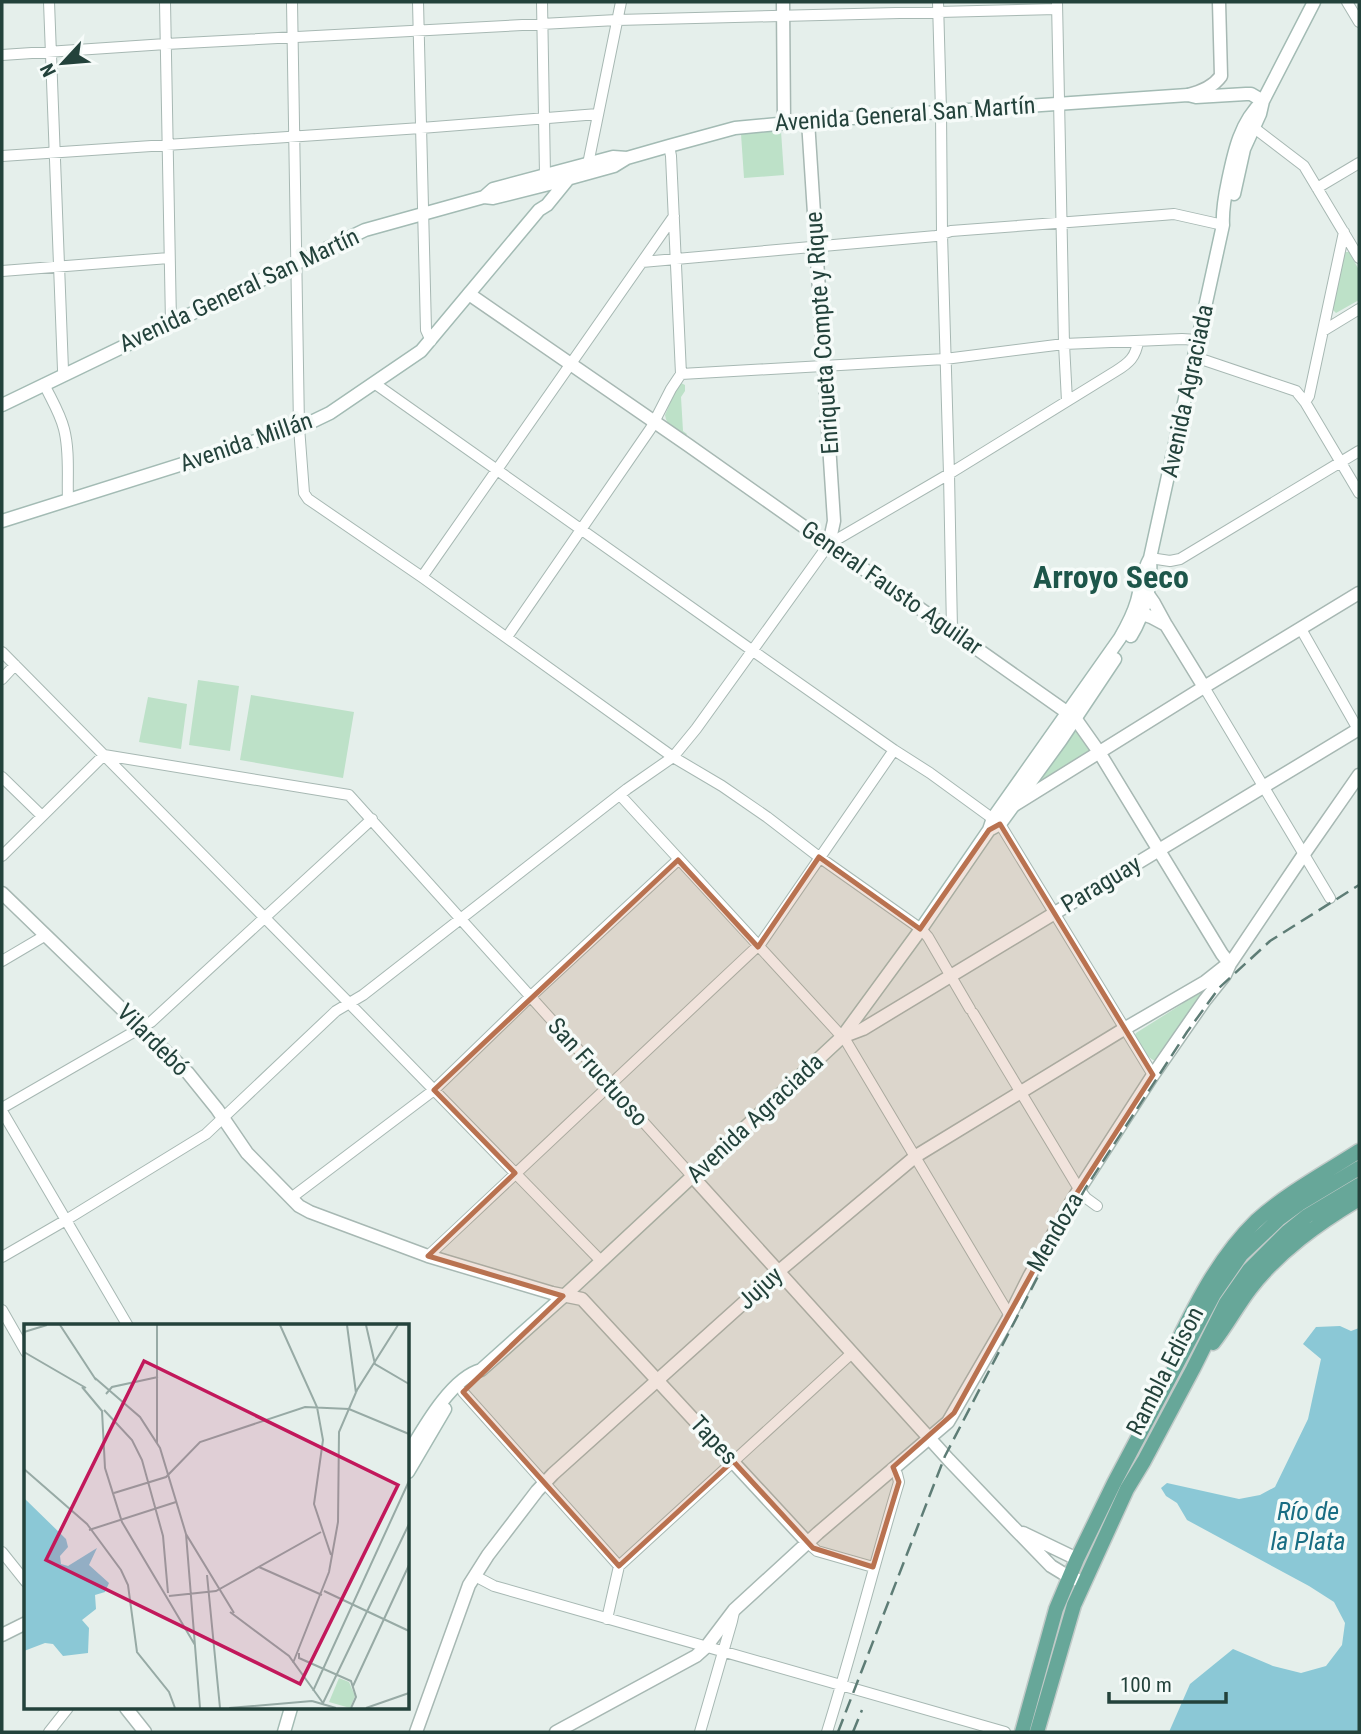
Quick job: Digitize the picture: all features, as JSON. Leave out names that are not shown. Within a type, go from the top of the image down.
[{"type":"main road","points":[[1163,1391],[1166,1368],[1190,1316],[1220,1262],[1258,1220],[1284,1198],[1359,1151]]},
{"type":"main road","name":"Rambla Edison","points":[[1022,1732],[1055,1609],[1069,1577],[1114,1483],[1214,1294],[1241,1255],[1280,1218],[1359,1168]]},
{"type":"main road","name":"Rambla Edison","points":[[1037,1732],[1068,1623],[1084,1582],[1127,1489],[1226,1303],[1264,1254],[1307,1216],[1359,1185]]},
{"type":"main road","points":[[1193,1369],[1251,1287],[1267,1269],[1310,1231],[1359,1199]]},
{"type":"street","points":[[49,2],[65,373]]},
{"type":"street","points":[[165,2],[171,323]]},
{"type":"street","points":[[292,2],[299,427],[304,493],[308,499],[507,637],[673,757],[733,793],[920,929],[928,937],[1079,1189],[1097,1206]]},
{"type":"street","points":[[418,2],[426,330],[430,341]]},
{"type":"street","points":[[542,2],[544,118],[549,177]]},
{"type":"street","points":[[588,163],[621,2]]},
{"type":"street","points":[[783,2],[784,123]]},
{"type":"street","points":[[1219,2],[1218,80],[1234,94]]},
{"type":"street","name":"Avenida Agraciada","points":[[1223,225],[1230,214],[1242,157],[1263,101],[1314,2]]},
{"type":"street","points":[[1347,2],[1359,22]]},
{"type":"street","points":[[2,55],[542,23],[783,16],[938,7],[1057,6],[1067,401]]},
{"type":"street","points":[[938,7],[951,630]]},
{"type":"street","name":"Avenida General San Martín","points":[[549,177],[569,178],[614,166],[627,158],[735,128],[1188,95],[1203,91],[1218,80]]},
{"type":"street","name":"Avenida General San Martín","points":[[1188,95],[1196,97],[1251,94],[1263,101]]},
{"type":"street","name":"Avenida Agraciada","points":[[1138,612],[1143,570],[1150,558],[1195,357],[1238,140],[1254,110],[1263,101]]},
{"type":"street","points":[[2,156],[597,114]]},
{"type":"street","name":"Enriqueta Compte y Rique","points":[[808,121],[834,521],[829,544]]},
{"type":"street","points":[[1253,127],[1304,166],[1359,258]]},
{"type":"street","points":[[507,637],[654,422],[681,374],[669,146]]},
{"type":"street","name":"Avenida General San Martín","points":[[2,405],[365,230],[484,197],[493,198],[588,163],[613,157],[627,158]]},
{"type":"street","points":[[1317,188],[1359,163]]},
{"type":"street","name":"Avenida Millán","points":[[539,210],[549,177]]},
{"type":"street","name":"Avenida Millán","points":[[2,521],[299,427],[330,413],[416,356],[569,178]]},
{"type":"street","points":[[642,262],[936,236],[951,231],[1174,214],[1223,225]]},
{"type":"street","points":[[422,577],[674,216]]},
{"type":"street","points":[[1305,401],[1309,396],[1343,232]]},
{"type":"street","points":[[2,271],[169,258]]},
{"type":"street","name":"General Fausto Aguilar","points":[[469,294],[1071,715],[1099,752],[1230,964]]},
{"type":"street","points":[[1323,331],[1359,309]]},
{"type":"street","points":[[681,374],[945,359],[1064,344],[1198,340]]},
{"type":"street","points":[[2,1257],[206,1134],[336,1011],[350,1004],[673,757],[829,544],[949,474],[1128,363],[1133,358],[1138,341]]},
{"type":"street","points":[[1195,357],[1293,389],[1301,395],[1359,493]]},
{"type":"street","points":[[374,383],[930,773],[994,824],[1054,912],[1153,1075]]},
{"type":"street","points":[[44,384],[65,431],[68,500]]},
{"type":"street","points":[[1150,558],[1170,562],[1180,559],[1359,451]]},
{"type":"street","points":[[834,521],[841,531],[849,533]]},
{"type":"street","name":"Avenida Agraciada","points":[[994,824],[1012,806],[1138,612],[1152,573],[1150,558]]},
{"type":"street","points":[[1147,593],[1330,898]]},
{"type":"street","points":[[1012,806],[1359,593]]},
{"type":"street","points":[[1138,612],[1166,625]]},
{"type":"street","points":[[1301,629],[1359,730]]},
{"type":"street","points":[[2,652],[601,1261]]},
{"type":"street","points":[[2,679],[15,665]]},
{"type":"street","name":"Avenida Agraciada","points":[[410,1469],[444,1411],[477,1379],[481,1370],[842,1037],[1071,715]]},
{"type":"street","name":"Paraguay","points":[[842,1037],[863,1029],[1359,730]]},
{"type":"street","points":[[428,1256],[758,946],[894,750]]},
{"type":"street","points":[[2,856],[104,755]]},
{"type":"street","name":"San Fructuoso","points":[[104,755],[349,795],[929,1438],[1051,1566],[1084,1582]]},
{"type":"street","name":"Mendoza","points":[[556,1732],[573,1728],[696,1656],[734,1610],[892,1468],[948,1422],[1010,1317],[1029,1277],[1079,1189],[1153,1075],[1225,975],[1359,775]]},
{"type":"street","points":[[2,777],[42,816]]},
{"type":"street","points":[[620,795],[842,1037],[916,1156],[1010,1317]]},
{"type":"street","points":[[127,1324],[2,1109],[151,1021],[372,819]]},
{"type":"street","points":[[291,1198],[434,1090],[678,860]]},
{"type":"street","name":"Vilardebó","points":[[2,893],[193,1079],[247,1153],[299,1206],[428,1256]]},
{"type":"street","points":[[2,961],[46,935]]},
{"type":"street","name":"Jujuy","points":[[416,1732],[470,1585],[488,1555],[545,1482],[779,1271],[916,1156],[1205,982],[1230,964]]},
{"type":"street","name":"Tapes","points":[[428,1256],[552,1293],[582,1298],[808,1543],[817,1551],[873,1567]]},
{"type":"street","points":[[2,1310],[24,1348]]},
{"type":"street","points":[[607,1619],[619,1566],[852,1353]]},
{"type":"street","name":"Avenida Agraciada","points":[[412,1444],[444,1399],[472,1372],[481,1370]]},
{"type":"street","points":[[463,1392],[619,1566]]},
{"type":"street","points":[[827,1732],[900,1482],[892,1468]]},
{"type":"street","name":"San Fructuoso","points":[[1016,1530],[1077,1559]]},
{"type":"street","points":[[2,1552],[24,1580]]},
{"type":"street","points":[[475,1576],[494,1586],[1005,1732]]},
{"type":"street","points":[[700,1732],[734,1610]]},
{"type":"street","points":[[2,1635],[24,1624]]},
{"type":"street","points":[[49,1732],[66,1710]]},
{"type":"street","points":[[128,1710],[145,1732]]},
{"type":"street","points":[[284,1732],[290,1710]]},
{"type":"street","points":[[292,1732],[298,1710]]},
{"type":"highlighted area","points":[[1000,824],[1153,1075],[1073,1199],[954,1413],[893,1467],[899,1482],[873,1567],[813,1548],[733,1461],[619,1566],[463,1392],[563,1296],[428,1256],[515,1173],[434,1090],[678,860],[758,947],[819,857],[920,929],[989,830]]},
{"type":"green space","points":[[781,131],[784,175],[744,178],[741,134]]},
{"type":"green space","points":[[1345,252],[1349,252],[1359,270],[1359,300],[1336,313],[1332,309]]},
{"type":"green space","points":[[681,383],[685,385],[681,397],[683,431],[687,434],[685,437],[670,425],[665,415]]},
{"type":"green space","points":[[198,680],[239,686],[230,751],[189,745]]},
{"type":"green space","points":[[251,695],[354,712],[343,778],[240,760]]},
{"type":"green space","points":[[148,697],[187,704],[181,749],[139,742]]},
{"type":"green space","points":[[1073,730],[1076,730],[1092,751],[1033,787]]},
{"type":"green space","points":[[1208,984],[1208,988],[1156,1061],[1149,1057],[1136,1033]]},
{"type":"water","name":"Río de la Plata","points":[[1340,1326],[1351,1331],[1359,1328],[1359,1732],[1169,1732],[1190,1684],[1233,1649],[1273,1666],[1301,1673],[1326,1666],[1342,1645],[1345,1623],[1334,1602],[1187,1520],[1177,1503],[1166,1496],[1161,1488],[1167,1483],[1239,1499],[1260,1495],[1275,1487],[1308,1419],[1321,1359],[1303,1344],[1316,1327]]},
{"type":"railway","points":[[838,1732],[945,1456],[1085,1189],[1187,1032],[1219,988],[1270,941],[1359,885]]},
{"type":"railway","points":[[853,1732],[862,1710]]},
{"type":"district","name":"Arroyo Seco","points":[[1111,577]]}]
